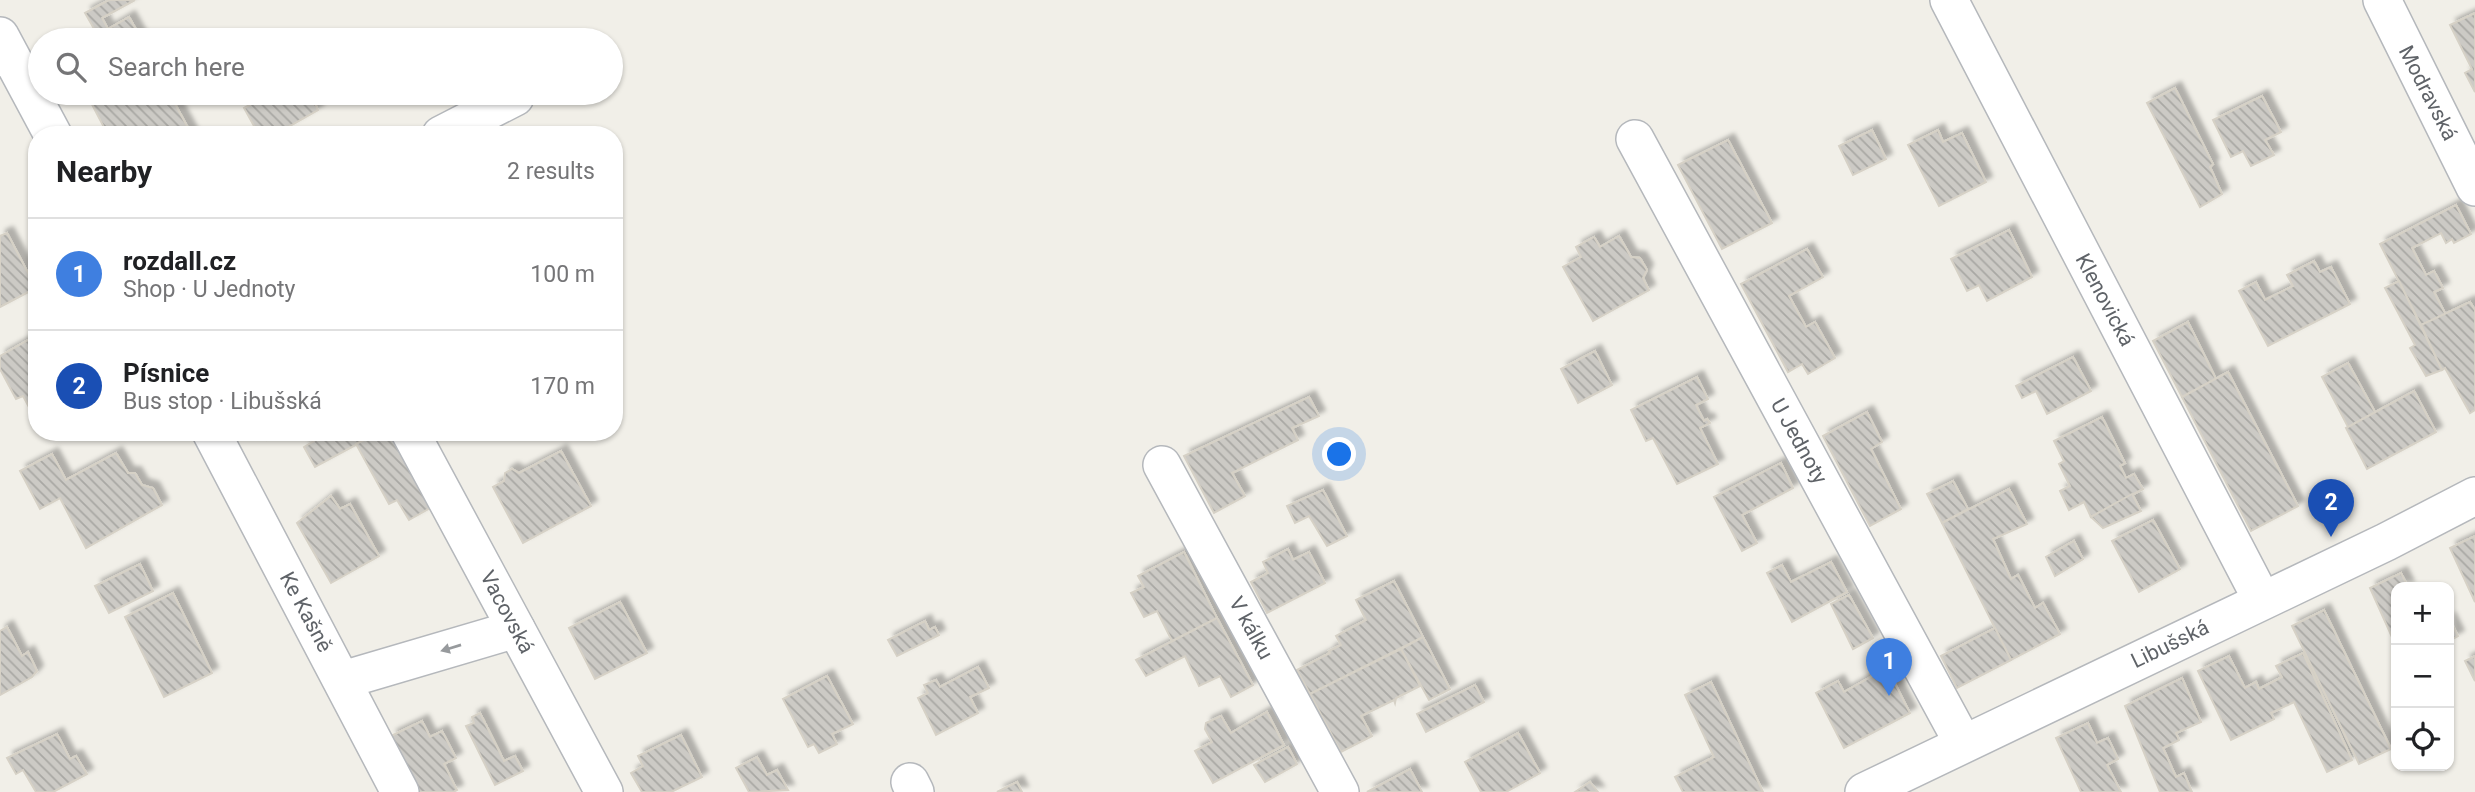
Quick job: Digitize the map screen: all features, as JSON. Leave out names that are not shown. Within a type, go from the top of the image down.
[{"type":"street","name":"Klenovická","points":[[1949,0],[2262,600]]},
{"type":"street","name":"Modravská","points":[[2382,0],[2475,187]]},
{"type":"street","points":[[0,36],[28,89]]},
{"type":"street","points":[[36,105],[47,126]]},
{"type":"street","points":[[459,126],[499,105]]},
{"type":"street","name":"U Jednoty","points":[[1635,139],[1964,743]]},
{"type":"street","name":"Ke Kašně","points":[[216,441],[400,792]]},
{"type":"street","name":"Vacovská","points":[[416,441],[604,792]]},
{"type":"street","name":"V kálku","points":[[1162,465],[1340,792]]},
{"type":"street","name":"Libušská","points":[[1864,792],[2475,496]]},
{"type":"street","points":[[343,680],[516,629]]},
{"type":"building","points":[[109,0],[135,0],[102,18],[107,28],[94,28],[85,13]]},
{"type":"building","points":[[2475,13],[2475,92],[2465,73],[2472,69],[2450,25]]},
{"type":"building","points":[[129,17],[135,28],[110,28]]},
{"type":"building","points":[[2175,88],[2213,164],[2210,167],[2222,194],[2200,207],[2147,103]]},
{"type":"building","points":[[2262,96],[2281,132],[2265,140],[2274,155],[2251,166],[2243,151],[2231,157],[2213,120]]},
{"type":"building","points":[[92,105],[176,105],[187,126],[103,126]]},
{"type":"building","points":[[250,105],[316,105],[318,110],[290,126],[254,126],[244,108]]},
{"type":"building","points":[[1872,130],[1886,159],[1853,175],[1839,146]]},
{"type":"building","points":[[1938,130],[1943,142],[1962,133],[1986,182],[1939,206],[1908,145]]},
{"type":"building","points":[[1728,140],[1772,223],[1722,249],[1678,165]]},
{"type":"building","points":[[2456,205],[2471,234],[2454,243],[2452,239],[2446,243],[2441,233],[2412,248],[2426,275],[2434,271],[2443,288],[2434,292],[2446,315],[2421,325],[2380,244]]},
{"type":"building","points":[[2009,230],[2032,277],[1987,301],[1979,285],[1967,291],[1951,259]]},
{"type":"building","points":[[7,233],[28,273],[28,292],[0,307],[0,236]]},
{"type":"building","points":[[1619,236],[1631,257],[1640,258],[1647,270],[1643,278],[1649,290],[1593,321],[1563,267],[1581,257],[1576,247],[1594,237],[1600,247]]},
{"type":"building","points":[[1807,249],[1823,277],[1789,296],[1806,327],[1815,322],[1835,358],[1808,374],[1802,364],[1788,372],[1741,284]]},
{"type":"building","points":[[2314,261],[2320,272],[2331,267],[2350,304],[2268,346],[2239,291],[2256,282],[2265,300],[2293,286],[2287,275]]},
{"type":"building","points":[[2399,281],[2442,370],[2426,376],[2410,348],[2415,345],[2385,288]]},
{"type":"building","points":[[2470,302],[2475,310],[2475,410],[2470,413],[2445,368],[2442,370],[2421,325]]},
{"type":"building","points":[[2188,322],[2216,379],[2182,397],[2153,341]]},
{"type":"building","points":[[28,340],[28,405],[23,396],[16,399],[0,369],[0,356]]},
{"type":"building","points":[[1595,351],[1612,385],[1578,403],[1561,369]]},
{"type":"building","points":[[2073,357],[2091,391],[2047,414],[2036,391],[2022,398],[2016,386]]},
{"type":"building","points":[[2348,363],[2375,412],[2348,427],[2322,377]]},
{"type":"building","points":[[2228,372],[2298,506],[2251,531],[2182,397]]},
{"type":"building","points":[[1697,377],[1708,399],[1696,405],[1704,421],[1707,419],[1710,423],[1700,428],[1718,464],[1677,484],[1653,438],[1646,441],[1631,410]]},
{"type":"building","points":[[2414,391],[2436,432],[2367,469],[2346,428]]},
{"type":"building","points":[[1309,397],[1319,416],[1292,428],[1298,440],[1232,473],[1245,496],[1214,513],[1184,456]]},
{"type":"building","points":[[1867,412],[1882,442],[1871,449],[1901,509],[1870,526],[1823,436]]},
{"type":"building","points":[[2102,417],[2125,463],[2120,466],[2126,478],[2134,474],[2143,489],[2091,517],[2084,502],[2069,510],[2060,491],[2070,486],[2059,464],[2064,461],[2054,441]]},
{"type":"building","points":[[314,441],[363,441],[315,467],[304,447]]},
{"type":"building","points":[[362,441],[394,441],[430,508],[409,520],[397,500],[389,504],[356,444]]},
{"type":"building","points":[[561,451],[591,506],[523,543],[493,487],[504,481],[505,473],[512,469],[519,473]]},
{"type":"building","points":[[116,453],[128,473],[135,473],[142,485],[153,488],[162,505],[86,548],[60,498],[40,509],[20,471],[52,454],[66,480]]},
{"type":"building","points":[[1781,463],[1793,488],[1742,515],[1757,543],[1742,551],[1714,497]]},
{"type":"building","points":[[1953,481],[1968,509],[1942,523],[1927,494]]},
{"type":"building","points":[[2009,489],[2027,524],[1993,539],[2011,579],[2018,575],[2035,608],[2043,603],[2060,634],[2011,660],[1942,523]]},
{"type":"building","points":[[1323,490],[1347,536],[1327,546],[1309,516],[1295,523],[1287,506]]},
{"type":"building","points":[[2132,494],[2141,511],[2103,528],[2091,517]]},
{"type":"building","points":[[331,496],[340,509],[350,504],[379,556],[331,583],[297,523]]},
{"type":"building","points":[[2153,520],[2180,569],[2139,592],[2112,541]]},
{"type":"building","points":[[2475,536],[2475,602],[2450,548]]},
{"type":"building","points":[[2074,541],[2083,559],[2055,576],[2046,557]]},
{"type":"building","points":[[1288,549],[1293,560],[1309,552],[1325,583],[1267,613],[1251,582],[1268,573],[1263,562]]},
{"type":"building","points":[[1184,552],[1217,618],[1172,641],[1157,611],[1144,617],[1131,593],[1144,587],[1138,576]]},
{"type":"building","points":[[1831,562],[1847,592],[1792,622],[1767,573],[1782,565],[1791,582]]},
{"type":"building","points":[[140,564],[153,591],[109,613],[95,586]]},
{"type":"building","points":[[2401,573],[2406,582],[2391,582],[2391,635],[2370,588]]},
{"type":"building","points":[[1394,581],[1423,637],[1310,694],[1297,670],[1330,653],[1329,651],[1341,645],[1336,636],[1366,620],[1356,600]]},
{"type":"building","points":[[173,593],[212,673],[164,697],[125,617]]},
{"type":"building","points":[[1849,595],[1873,638],[1853,649],[1831,604]]},
{"type":"building","points":[[620,602],[647,653],[595,679],[569,628]]},
{"type":"building","points":[[2324,610],[2391,749],[2359,764],[2292,626]]},
{"type":"building","points":[[1217,618],[1253,685],[1231,697],[1220,676],[1199,686],[1185,656],[1146,676],[1136,660]]},
{"type":"building","points":[[925,621],[929,630],[935,627],[939,635],[897,656],[888,640]]},
{"type":"building","points":[[7,627],[22,656],[28,652],[37,671],[32,677],[0,695],[0,631]]},
{"type":"building","points":[[1995,628],[2011,660],[1957,688],[1941,656]]},
{"type":"building","points":[[1423,637],[1450,689],[1429,700],[1401,649]]},
{"type":"building","points":[[1401,649],[1420,686],[1396,698],[1395,703],[1394,700],[1361,716],[1372,736],[1341,752],[1310,694]]},
{"type":"building","points":[[2303,653],[2352,760],[2327,772],[2294,702],[2271,713],[2274,719],[2231,740],[2198,671],[2229,656],[2245,688],[2256,682],[2259,689],[2282,677],[2276,666]]},
{"type":"building","points":[[2475,656],[2475,681],[2465,661]]},
{"type":"building","points":[[978,667],[989,688],[970,697],[978,713],[936,735],[918,698],[928,693],[924,685],[936,680],[940,687]]},
{"type":"building","points":[[1887,668],[1910,713],[1844,748],[1816,693],[1838,681],[1844,692]]},
{"type":"building","points":[[827,676],[853,724],[832,734],[837,744],[819,753],[814,744],[808,747],[783,699]]},
{"type":"building","points":[[2182,678],[2201,722],[2176,733],[2179,740],[2163,748],[2176,777],[2184,773],[2192,792],[2160,792],[2125,706]]},
{"type":"building","points":[[1711,682],[1763,792],[1683,792],[1675,777],[1714,757],[1685,695]]},
{"type":"building","points":[[1475,685],[1484,702],[1426,732],[1417,714]]},
{"type":"building","points":[[1267,712],[1284,745],[1213,783],[1195,751],[1212,742],[1205,729],[1206,723],[1221,716],[1231,733]]},
{"type":"building","points":[[480,713],[504,761],[515,756],[523,771],[495,785],[466,726],[474,723],[472,717]]},
{"type":"building","points":[[422,721],[430,737],[442,731],[456,758],[444,764],[457,790],[453,792],[419,792],[391,736]]},
{"type":"building","points":[[2088,723],[2097,743],[2108,738],[2118,759],[2107,765],[2121,792],[2081,792],[2056,738]]},
{"type":"building","points":[[1518,733],[1540,773],[1506,792],[1481,792],[1465,762]]},
{"type":"building","points":[[57,734],[70,759],[76,756],[87,774],[53,792],[36,792],[23,770],[16,774],[7,758]]},
{"type":"building","points":[[681,735],[702,777],[671,792],[642,792],[631,773],[643,766],[638,756]]},
{"type":"building","points":[[1288,747],[1297,764],[1265,782],[1254,765]]},
{"type":"building","points":[[757,757],[767,775],[777,770],[788,790],[749,792],[736,768]]},
{"type":"building","points":[[1410,769],[1422,792],[1367,792]]},
{"type":"building","points":[[1017,782],[1022,792],[997,792]]},
{"type":"building","points":[[1590,782],[1598,792],[1575,792]]},
{"type":"place","name":"Písnice","points":[[2331,537]]},
{"type":"place","name":"rozdall.cz","points":[[1889,696]]}]
